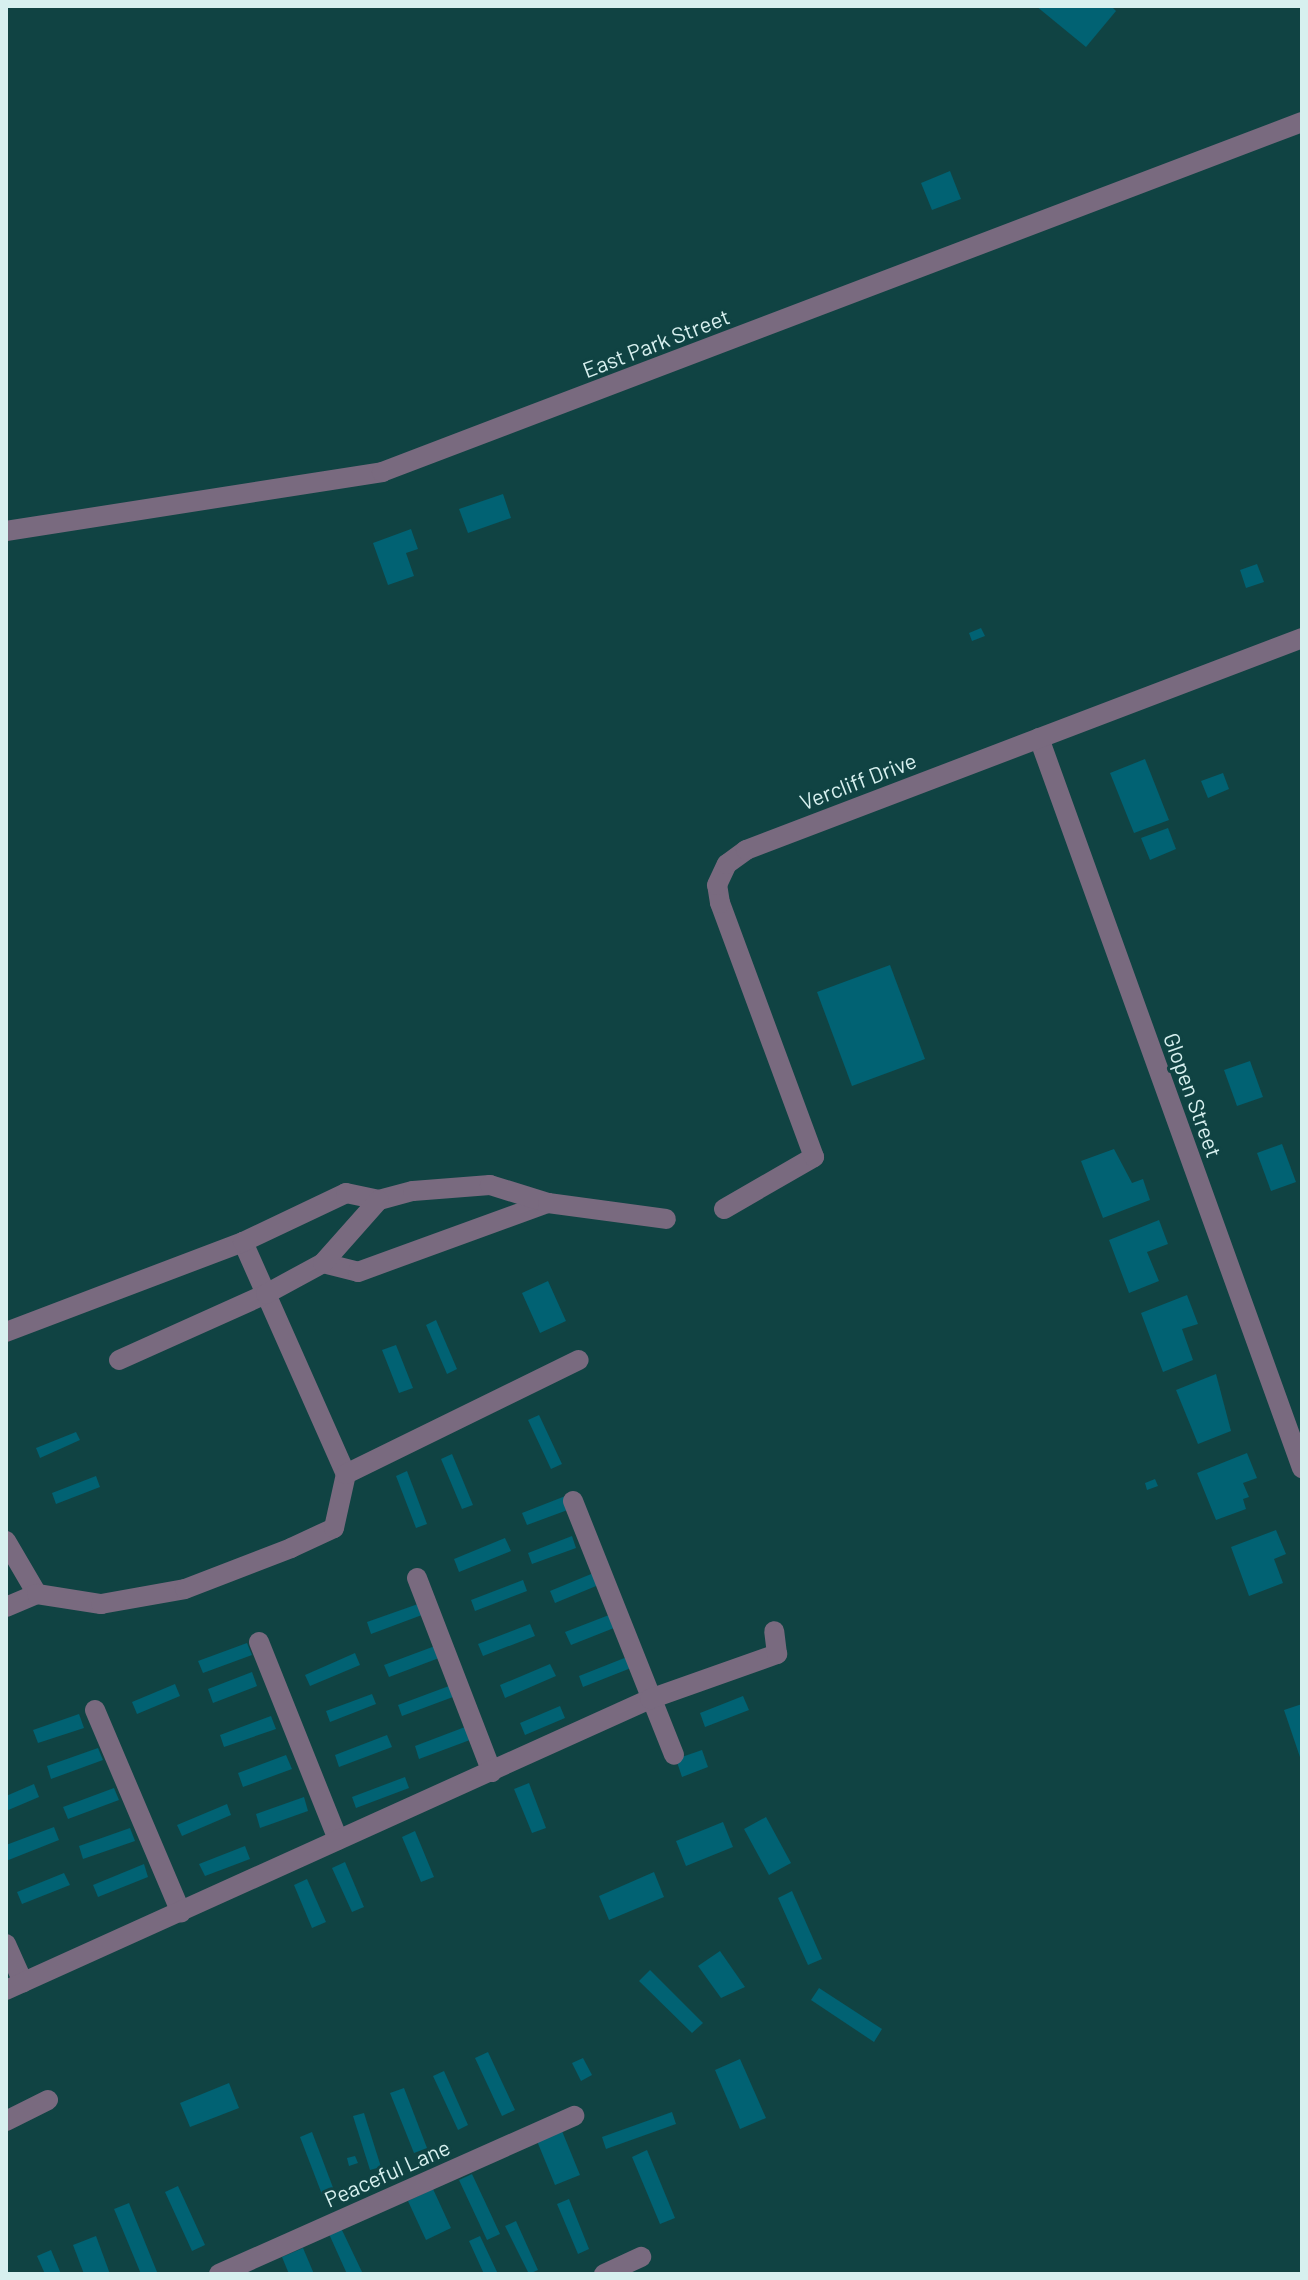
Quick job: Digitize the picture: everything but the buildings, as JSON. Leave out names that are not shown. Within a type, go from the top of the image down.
[{"type":"street","name":"East Park Street","points":[[6,531],[382,472],[1302,122]]},
{"type":"street","name":"Vercliff Drive","points":[[724,1209],[814,1157],[720,903],[717,885],[727,864],[746,850],[1302,638]]},
{"type":"street","name":"Glopen Street","points":[[1039,738],[1302,1468]]},
{"type":"street","points":[[6,1332],[243,1242],[346,1193],[379,1200],[413,1191],[490,1185],[548,1203],[666,1219]]},
{"type":"street","points":[[119,1360],[266,1294],[323,1263],[379,1200]]},
{"type":"street","points":[[323,1263],[358,1272],[548,1203]]},
{"type":"street","points":[[6,1607],[37,1594],[101,1604],[185,1589],[334,1528],[346,1474],[243,1242]]},
{"type":"street","points":[[346,1474],[579,1360]]},
{"type":"street","points":[[573,1501],[674,1755]]},
{"type":"street","points":[[6,1541],[37,1594]]},
{"type":"street","points":[[417,1578],[492,1772]]},
{"type":"street","points":[[6,1944],[14,1986],[650,1699],[777,1654],[774,1631]]},
{"type":"street","points":[[259,1642],[338,1840]]},
{"type":"street","points":[[95,1710],[181,1913]]},
{"type":"street","points":[[6,2121],[48,2100]]},
{"type":"street","name":"Peaceful Lane","points":[[219,2274],[574,2116]]},
{"type":"street","points":[[604,2274],[641,2257]]}]
